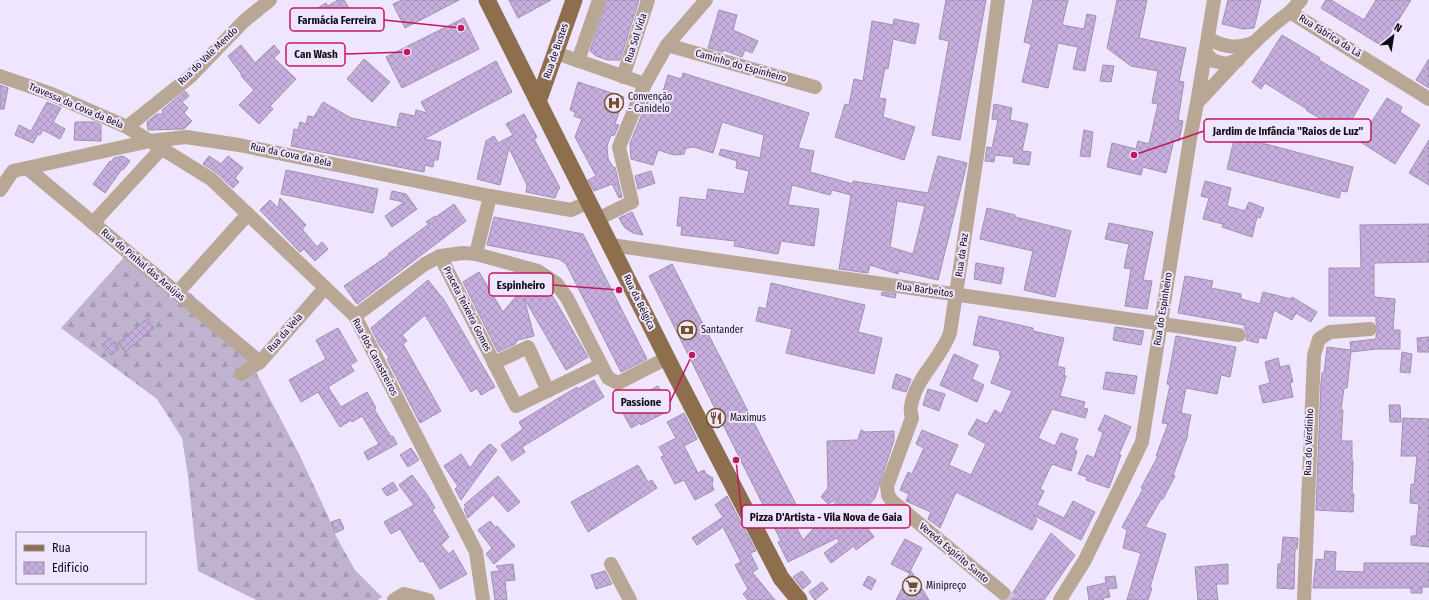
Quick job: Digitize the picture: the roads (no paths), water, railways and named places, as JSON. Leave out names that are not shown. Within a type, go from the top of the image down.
[{"type":"main road","name":"Rua da Bélgica","points":[[487,0],[667,358],[781,578],[799,600]]},
{"type":"main road","name":"Rua de Bustes","points":[[538,102],[574,0]]},
{"type":"street","name":"Rua do Vale Mendo","points":[[127,127],[191,76],[244,21],[270,0]]},
{"type":"street","points":[[578,61],[599,0]]},
{"type":"street","name":"Rua Sol Vida","points":[[623,77],[648,0]]},
{"type":"street","points":[[598,219],[632,202],[619,147],[645,84],[667,45],[706,0]]},
{"type":"street","name":"Rua da Paz","points":[[888,495],[887,486],[912,418],[910,406],[920,381],[946,344],[950,333],[998,0]]},
{"type":"street","name":"Rua do Espinheiro","points":[[1060,600],[1085,560],[1142,442],[1190,139],[1198,103],[1214,0]]},
{"type":"street","points":[[1290,12],[1301,0]]},
{"type":"street","name":"Rua Fábrica da Lã","points":[[1198,103],[1278,20],[1290,12],[1429,99]]},
{"type":"street","points":[[1208,38],[1219,44],[1232,47],[1241,47],[1256,42]]},
{"type":"street","name":"Caminho do Espinheiro","points":[[667,45],[815,87]]},
{"type":"street","points":[[556,53],[645,84]]},
{"type":"street","points":[[1205,53],[1214,60],[1226,64],[1238,60]]},
{"type":"street","name":"Travessa da Cova da Bela","points":[[0,76],[49,93],[127,127],[156,145]]},
{"type":"street","name":"Rua da Cova da Bela","points":[[0,190],[13,171],[156,145],[186,137],[239,145],[490,196],[571,210],[589,202]]},
{"type":"street","points":[[93,223],[156,145]]},
{"type":"street","name":"Rua dos Canastreiros","points":[[156,145],[211,179],[355,316],[476,552],[483,600]]},
{"type":"street","name":"Rua do Pinhal das Araújas","points":[[27,168],[260,362]]},
{"type":"street","points":[[476,254],[490,196]]},
{"type":"street","points":[[177,293],[248,214]]},
{"type":"street","name":"Rua Barbeitos","points":[[611,245],[1239,335]]},
{"type":"street","points":[[355,316],[425,264],[440,256],[463,253],[476,254],[538,271],[556,283],[567,298],[608,378],[618,383],[667,358]]},
{"type":"street","name":"Praceta Teixeira Gomes","points":[[440,256],[516,406],[601,365]]},
{"type":"street","name":"Rua da Vela","points":[[241,374],[260,362],[325,288]]},
{"type":"street","name":"Rua do Verdinho","points":[[1304,600],[1314,355],[1319,339],[1330,332],[1370,329]]},
{"type":"street","name":"Praceta Teixeira Gomes","points":[[494,363],[528,347],[548,390]]},
{"type":"street","name":"Vereda Espírito Santo","points":[[888,495],[892,501],[1002,593]]},
{"type":"street","points":[[611,564],[630,600]]},
{"type":"street","points":[[394,600],[404,594],[428,600]]},
{"type":"tunnel","points":[[1003,593],[1010,600]]},
{"type":"place","name":"Farmácia Ferreira","points":[[461,28]]},
{"type":"place","name":"Can Wash","points":[[407,52]]},
{"type":"place","name":"Convenção - Canidelo","points":[[614,103]]},
{"type":"place","name":"Jardim de Infância \"Raios de Luz\"","points":[[1134,155]]},
{"type":"place","name":"Espinheiro","points":[[619,290]]},
{"type":"place","name":"Santander","points":[[687,330]]},
{"type":"place","name":"Passione","points":[[692,355]]},
{"type":"place","name":"Maximus","points":[[716,418]]},
{"type":"place","name":"Pizza D'Artista - Vila Nova de Gaia","points":[[736,460]]},
{"type":"place","name":"Minipreço","points":[[912,586]]}]
